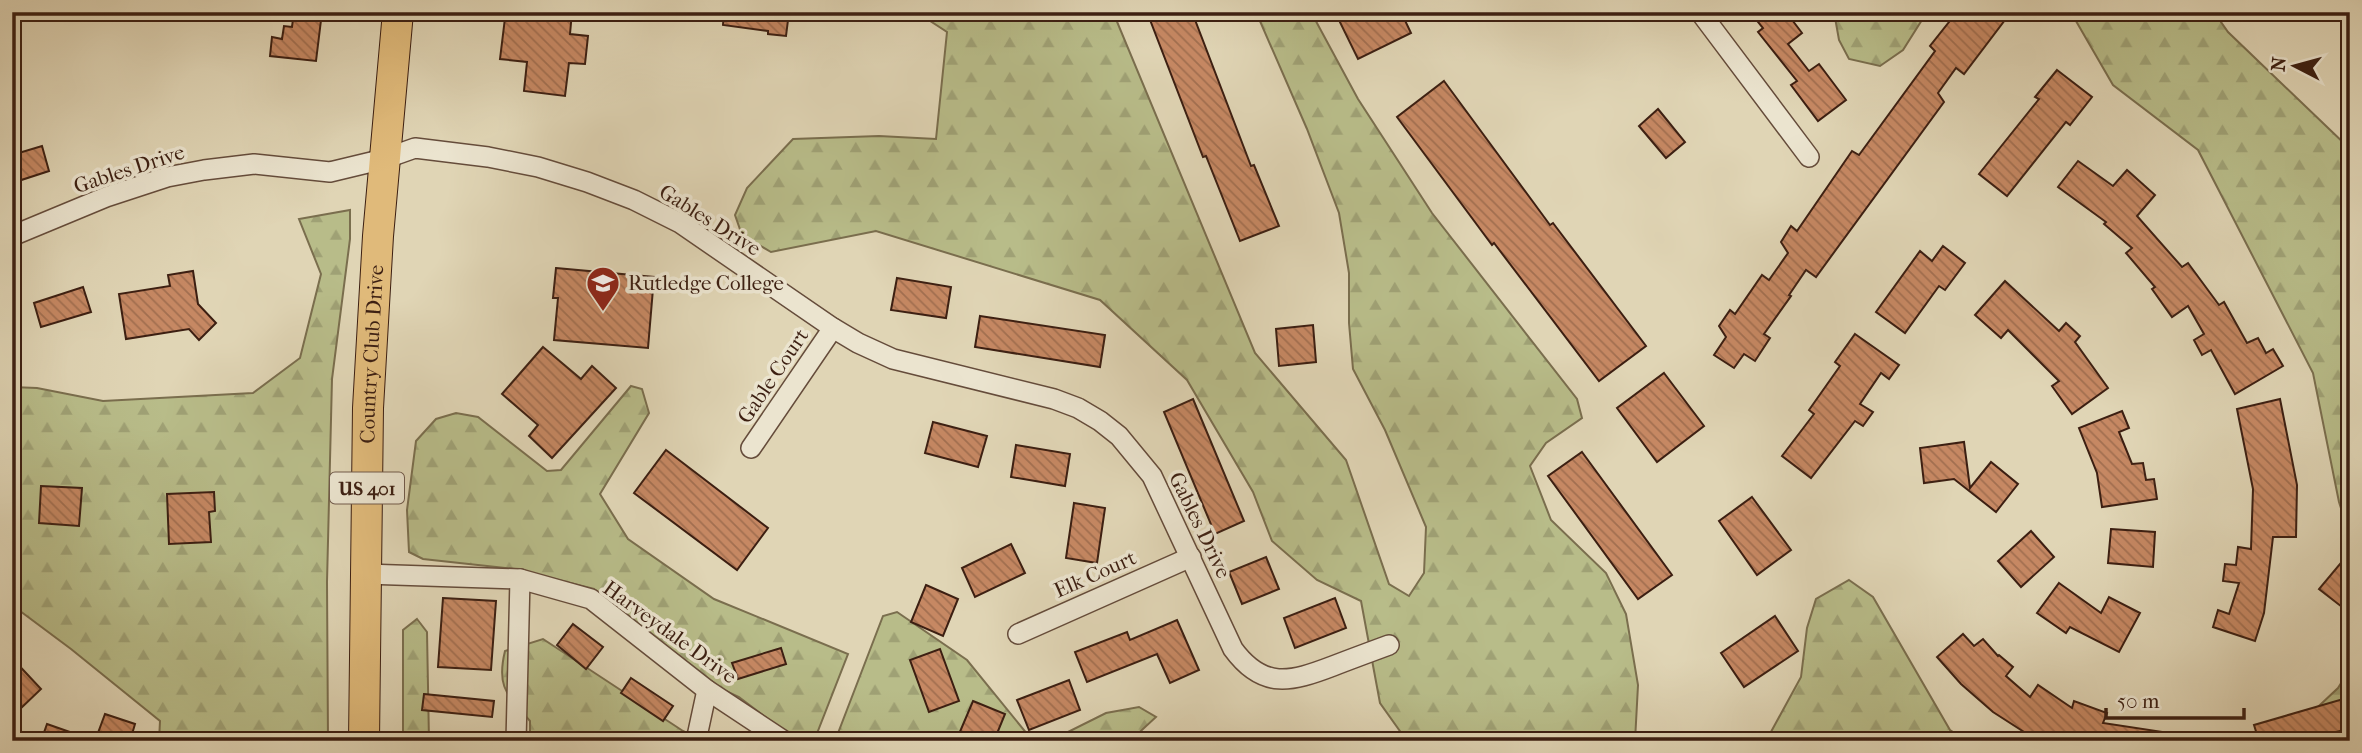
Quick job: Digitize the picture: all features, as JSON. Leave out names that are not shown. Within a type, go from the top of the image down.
[{"type":"main road","name":"Country Club Drive","points":[[363,741],[368,408],[384,159],[398,12]]},
{"type":"street","points":[[1700,12],[1810,157]]},
{"type":"street","name":"Gables Drive","points":[[12,236],[130,188],[204,170],[254,164],[330,172],[384,159],[415,148],[488,157],[587,181],[680,223],[858,343],[893,359],[1054,398],[1100,421],[1119,436],[1152,475],[1233,649],[1242,662],[1264,676],[1289,680],[1301,678],[1389,645]]},
{"type":"street","name":"Gable Court","points":[[751,449],[833,328]]},
{"type":"street","name":"Elk Court","points":[[1018,634],[1191,557]]},
{"type":"street","name":"Harveydale Drive","points":[[365,574],[520,579],[591,599],[707,690],[784,741]]},
{"type":"street","points":[[516,741],[520,579]]},
{"type":"street","points":[[696,741],[707,690]]},
{"type":"green space","points":[[863,12],[1113,12],[1255,353],[1346,460],[1389,584],[1409,596],[1424,573],[1426,527],[1385,430],[1353,369],[1349,273],[1339,213],[1307,129],[1256,12],[1311,12],[1358,99],[1432,213],[1577,399],[1582,418],[1546,443],[1530,466],[1551,520],[1606,573],[1626,614],[1638,685],[1635,741],[1407,741],[1380,703],[1361,601],[1317,580],[1272,541],[1253,492],[1187,380],[1100,300],[876,231],[771,252],[742,235],[735,215],[747,188],[793,139],[879,136],[936,139],[947,32],[927,19]]},
{"type":"green space","points":[[1834,12],[1927,12],[1903,50],[1880,66],[1849,59],[1839,40]]},
{"type":"green space","points":[[2082,12],[2214,12],[2228,32],[2350,149],[2350,536],[2339,502],[2313,373],[2198,150],[2113,85],[2076,21]]},
{"type":"green space","points":[[350,210],[350,239],[332,379],[327,582],[328,741],[159,741],[160,721],[12,605],[12,387],[37,388],[103,401],[253,393],[300,358],[321,274],[299,219]]},
{"type":"green space","points":[[631,386],[642,389],[649,413],[600,494],[628,539],[714,599],[848,654],[814,741],[797,741],[739,697],[707,682],[594,589],[515,569],[423,559],[409,552],[407,510],[416,441],[436,419],[456,413],[478,417],[547,471],[561,470]]},
{"type":"green space","points":[[1849,580],[1873,597],[1950,730],[1967,741],[1766,741],[1801,677],[1807,628],[1816,599]]},
{"type":"green space","points":[[897,612],[967,660],[1032,740],[1056,738],[1106,713],[1139,707],[1156,717],[1130,741],[835,741],[883,616]]},
{"type":"green space","points":[[417,619],[427,632],[429,741],[403,741],[403,630]]},
{"type":"green space","points":[[543,639],[702,741],[530,741],[530,721],[506,690],[503,683],[503,664],[505,651]]},
{"type":"green space","points":[[2350,669],[2350,741],[2287,741],[2287,736],[2338,688]]},
{"type":"building","points":[[294,12],[322,12],[316,61],[270,56],[272,37],[282,39],[284,26],[292,27]]},
{"type":"building","points":[[533,12],[572,12],[570,34],[588,36],[585,64],[569,63],[565,96],[524,91],[527,62],[500,59],[505,18],[532,21]]},
{"type":"building","points":[[724,12],[789,12],[786,36],[723,25]]},
{"type":"building","points":[[1147,12],[1192,12],[1251,166],[1254,165],[1279,226],[1240,241],[1206,156],[1203,157]]},
{"type":"building","points":[[1335,12],[1401,12],[1411,33],[1358,59]]},
{"type":"building","points":[[1750,12],[1786,12],[1802,33],[1788,44],[1809,71],[1819,64],[1846,100],[1818,121],[1791,85],[1797,81],[1758,32],[1763,28]]},
{"type":"building","points":[[1957,12],[2011,12],[1964,74],[1956,68],[1938,93],[1944,102],[1816,277],[1806,270],[1764,334],[1770,338],[1755,361],[1744,354],[1734,368],[1714,355],[1726,337],[1719,326],[1730,310],[1735,314],[1762,275],[1769,280],[1788,253],[1781,242],[1791,226],[1797,231],[1852,151],[1859,155],[1935,51],[1930,46]]},
{"type":"building","points":[[2057,70],[2092,97],[2070,125],[2066,122],[2007,196],[1979,174],[2039,99],[2035,97]]},
{"type":"building","points":[[1444,81],[1550,225],[1553,223],[1646,346],[1599,381],[1494,243],[1492,245],[1397,117]]},
{"type":"building","points":[[1658,109],[1685,142],[1666,158],[1639,126]]},
{"type":"building","points":[[42,146],[49,171],[12,183],[12,155]]},
{"type":"building","points":[[2078,161],[2113,186],[2127,170],[2155,195],[2137,216],[2182,267],[2188,263],[2219,305],[2224,302],[2247,343],[2258,338],[2266,353],[2273,349],[2283,366],[2235,394],[2211,350],[2202,355],[2194,340],[2204,334],[2188,306],[2172,317],[2152,289],[2155,287],[2126,253],[2132,248],[2104,224],[2106,222],[2058,187]]},
{"type":"building","points":[[1943,246],[1965,263],[1945,290],[1939,286],[1905,333],[1876,312],[1920,251],[1932,261]]},
{"type":"building","points":[[556,268],[654,277],[648,348],[554,340],[558,298],[553,298]]},
{"type":"building","points":[[193,271],[198,304],[216,323],[199,340],[189,329],[126,339],[119,294],[170,286],[168,275]]},
{"type":"building","points":[[897,278],[951,287],[946,318],[891,310]]},
{"type":"building","points":[[2005,281],[2059,331],[2066,323],[2080,336],[2075,342],[2108,388],[2072,414],[2052,386],[2059,381],[2008,330],[2001,338],[1975,315]]},
{"type":"building","points":[[83,287],[91,312],[41,327],[34,303]]},
{"type":"building","points":[[980,316],[1105,335],[1100,367],[975,347]]},
{"type":"building","points":[[1313,325],[1316,362],[1279,366],[1276,329]]},
{"type":"building","points":[[1855,334],[1899,365],[1889,379],[1881,373],[1860,404],[1873,412],[1863,426],[1855,421],[1811,478],[1782,456],[1814,414],[1809,410],[1840,366],[1835,362]]},
{"type":"building","points":[[543,347],[581,379],[592,366],[616,388],[552,458],[529,436],[538,425],[502,394]]},
{"type":"building","points":[[1664,373],[1704,426],[1657,462],[1617,408]]},
{"type":"building","points":[[1193,399],[1244,521],[1215,534],[1164,412]]},
{"type":"building","points":[[2280,399],[2297,485],[2296,537],[2273,537],[2264,613],[2255,641],[2213,627],[2218,610],[2229,614],[2239,583],[2223,581],[2225,564],[2236,565],[2238,547],[2251,549],[2253,489],[2237,409]]},
{"type":"building","points":[[2122,411],[2129,428],[2119,432],[2132,464],[2143,463],[2146,480],[2154,479],[2157,499],[2102,507],[2097,473],[2079,428]]},
{"type":"building","points":[[933,422],[987,436],[978,467],[925,453]]},
{"type":"building","points":[[1964,442],[1970,488],[1991,462],[2018,484],[1996,512],[1954,479],[1924,483],[1920,448]]},
{"type":"building","points":[[1016,445],[1070,454],[1065,486],[1011,477]]},
{"type":"building","points":[[666,450],[768,528],[737,570],[634,493]]},
{"type":"building","points":[[1582,452],[1672,575],[1638,599],[1548,476]]},
{"type":"building","points":[[41,486],[82,488],[79,526],[39,523]]},
{"type":"building","points":[[214,492],[215,511],[209,512],[211,542],[169,544],[167,494]]},
{"type":"building","points":[[1752,497],[1791,550],[1757,575],[1719,521]]},
{"type":"building","points":[[1074,503],[1105,508],[1097,563],[1066,558]]},
{"type":"building","points":[[2111,529],[2155,532],[2153,567],[2108,563]]},
{"type":"building","points":[[2031,531],[2054,557],[2021,587],[1998,561]]},
{"type":"building","points":[[1011,544],[1025,573],[975,597],[962,568]]},
{"type":"building","points":[[2350,552],[2350,598],[2342,607],[2319,589]]},
{"type":"building","points":[[1266,557],[1279,589],[1242,604],[1229,572]]},
{"type":"building","points":[[2059,583],[2101,613],[2109,597],[2140,613],[2119,652],[2070,627],[2066,633],[2037,613]]},
{"type":"building","points":[[926,585],[958,599],[943,636],[911,622]]},
{"type":"building","points":[[443,598],[496,601],[491,670],[438,667]]},
{"type":"building","points":[[1335,598],[1346,628],[1295,648],[1284,618]]},
{"type":"building","points":[[1775,616],[1798,651],[1744,687],[1721,653]]},
{"type":"building","points":[[1177,620],[1199,670],[1170,683],[1157,654],[1087,682],[1075,652],[1127,632],[1130,640]]},
{"type":"building","points":[[573,624],[603,647],[586,669],[557,645]]},
{"type":"building","points":[[1963,634],[1974,646],[1983,639],[1998,656],[2013,667],[2006,676],[2030,697],[2038,685],[2072,708],[2074,701],[2107,713],[2103,723],[2163,732],[2162,741],[2038,741],[1993,712],[1961,684],[1937,657]]},
{"type":"building","points":[[781,648],[786,664],[738,679],[732,663]]},
{"type":"building","points":[[940,649],[959,701],[929,712],[910,660]]},
{"type":"building","points":[[12,658],[41,689],[19,710],[12,702]]},
{"type":"building","points":[[631,678],[673,706],[663,721],[621,693]]},
{"type":"building","points":[[1069,680],[1080,710],[1029,730],[1017,700]]},
{"type":"building","points":[[424,694],[494,701],[492,717],[422,710]]},
{"type":"building","points":[[2350,697],[2350,728],[2306,741],[2259,741],[2254,725]]},
{"type":"building","points":[[973,701],[1005,714],[994,741],[956,741]]},
{"type":"building","points":[[105,714],[135,724],[130,741],[95,741]]},
{"type":"building","points":[[47,724],[87,738],[87,741],[41,741]]},
{"type":"place","name":"Rutledge College","points":[[603,313]]}]
